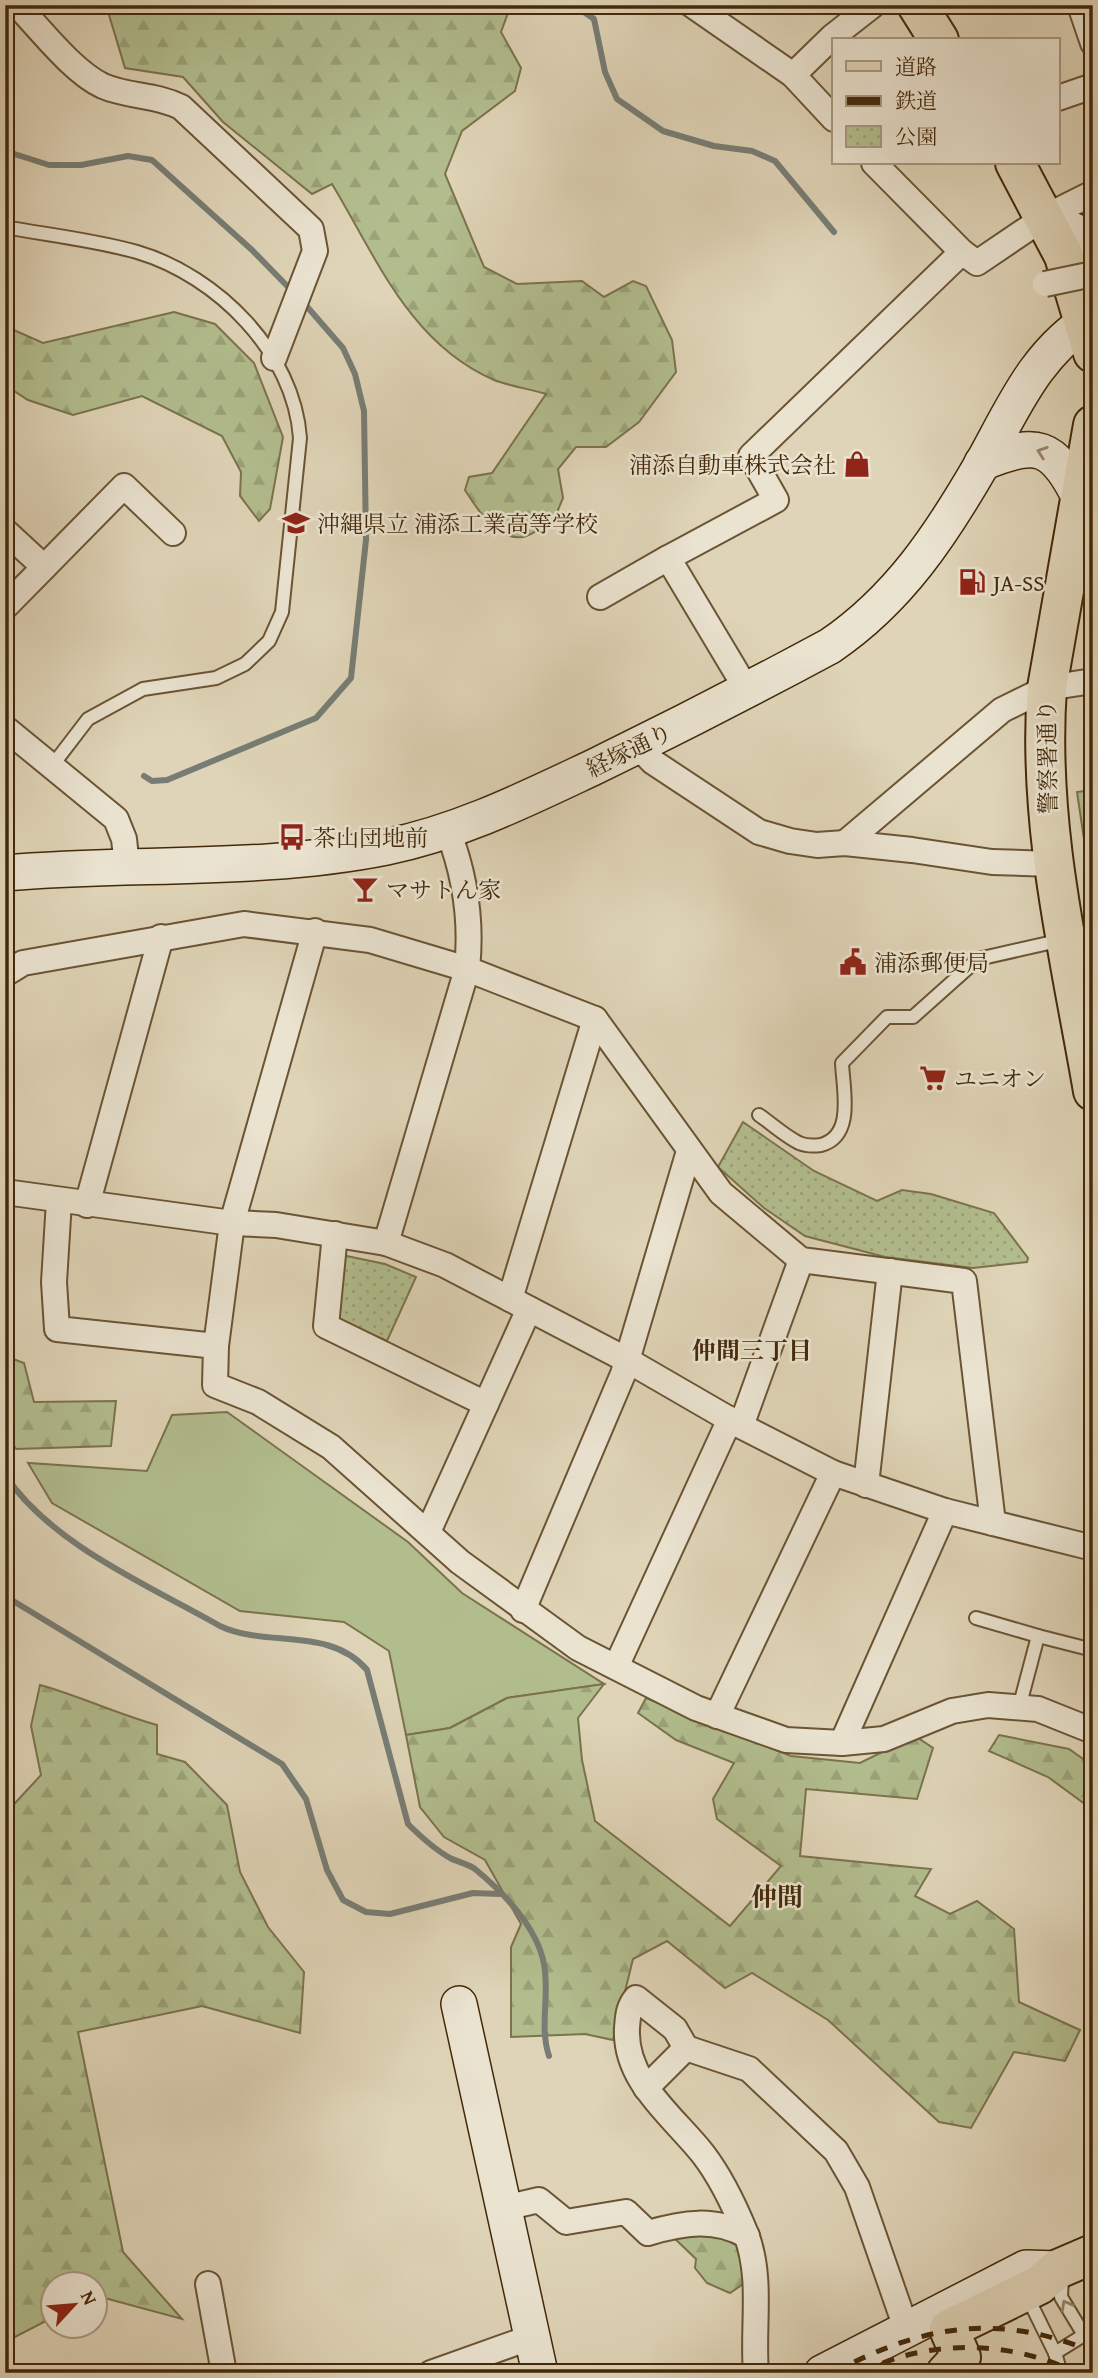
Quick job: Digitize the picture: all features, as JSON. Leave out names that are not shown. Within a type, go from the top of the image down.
[{"type":"main road","points":[[917,5],[938,38]]},
{"type":"main road","points":[[1015,164],[1064,256],[1090,331]]},
{"type":"main road","points":[[1045,217],[1093,240]]},
{"type":"main road","name":"経塚通り","points":[[5,873],[220,864],[345,854],[449,831],[508,808],[638,747],[830,646],[860,626],[886,601],[940,535],[1044,358],[1090,331]]},
{"type":"main road","name":"警察署通り","points":[[1093,425],[1083,521],[1046,688],[1045,793],[1052,864],[1066,939],[1086,1019],[1093,1091]]},
{"type":"main road","points":[[982,463],[1012,451],[1039,449],[1060,462],[1083,521]]},
{"type":"main road","points":[[459,2004],[540,2373]]},
{"type":"main road","points":[[822,2373],[1026,2268],[1071,2263]]},
{"type":"main road","points":[[869,2373],[1026,2292],[1071,2263]]},
{"type":"main road","points":[[946,2373],[961,2357],[950,2329]]},
{"type":"street","points":[[16,5],[89,78],[106,88],[162,98],[181,107],[311,229],[315,251],[274,358]]},
{"type":"street","points":[[692,5],[793,75],[832,117]]},
{"type":"street","points":[[793,75],[832,37],[873,5]]},
{"type":"street","points":[[1080,5],[1093,44]]},
{"type":"street","points":[[1060,97],[1093,86]]},
{"type":"street","points":[[875,164],[962,252],[977,263],[1045,217],[1093,193]]},
{"type":"street","points":[[600,597],[776,500],[751,456],[962,252]]},
{"type":"street","points":[[1045,284],[1093,274]]},
{"type":"street","points":[[5,607],[124,486],[173,533]]},
{"type":"street","points":[[5,531],[44,567]]},
{"type":"street","points":[[668,558],[747,690]]},
{"type":"street","points":[[845,843],[1002,709],[1046,688],[1093,681]]},
{"type":"street","points":[[5,728],[116,818],[124,839],[127,866]]},
{"type":"street","points":[[638,747],[653,762],[759,832],[817,845],[845,843],[992,862],[1052,864]]},
{"type":"street","points":[[386,1243],[467,969],[470,938],[468,909],[456,850],[449,831]]},
{"type":"street","points":[[5,974],[23,963],[244,924],[370,940],[467,969],[595,1019],[721,1193],[801,1260],[964,1281],[993,1522]]},
{"type":"street","points":[[315,931],[232,1223],[216,1346],[215,1385],[258,1402],[331,1447],[460,1562],[578,1648],[717,1716],[786,1740],[842,1743],[884,1739],[952,1711],[988,1705],[1038,1709],[1093,1731]]},
{"type":"street","points":[[87,1205],[161,937]]},
{"type":"street","points":[[428,1532],[486,1405],[520,1304],[595,1019]]},
{"type":"street","points":[[523,1609],[627,1360],[689,1151]]},
{"type":"street","points":[[5,1192],[232,1223],[276,1224],[386,1243],[445,1265],[627,1360],[735,1423],[833,1473],[945,1511],[1093,1548]]},
{"type":"street","points":[[59,1200],[54,1282],[57,1329],[216,1346]]},
{"type":"street","points":[[335,1234],[327,1326],[486,1405]]},
{"type":"street","points":[[616,1667],[735,1423],[801,1260]]},
{"type":"street","points":[[866,1485],[890,1271]]},
{"type":"street","points":[[717,1716],[833,1473]]},
{"type":"street","points":[[842,1743],[945,1511]]},
{"type":"street","points":[[756,2373],[757,2283],[747,2236],[705,2156],[646,2088],[632,2064],[627,2036],[629,2007],[636,1998],[675,2029],[686,2048],[749,2069],[836,2151],[857,2187],[906,2328]]},
{"type":"street","points":[[646,2088],[686,2048]]},
{"type":"street","points":[[504,2208],[539,2200],[566,2222],[626,2212],[648,2233],[686,2222],[731,2227],[747,2236]]},
{"type":"street","points":[[208,2284],[224,2373]]},
{"type":"street","points":[[431,2373],[532,2337]]},
{"type":"lane","points":[[5,227],[137,252],[209,288],[255,333],[274,358],[298,412],[300,438],[282,612],[269,641],[245,664],[216,678],[143,690],[88,719],[52,766]]},
{"type":"lane","points":[[759,1115],[801,1144],[813,1146],[825,1143],[837,1136],[844,1121],[842,1063],[887,1017],[913,1017],[978,959],[1066,939]]},
{"type":"lane","points":[[976,1618],[1093,1650]]},
{"type":"lane","points":[[1019,1708],[1038,1636]]},
{"type":"lane","points":[[1055,2353],[1084,2335],[1061,2297],[1071,2263]]},
{"type":"lane","points":[[1026,2292],[1055,2353],[1060,2373]]},
{"type":"green space","points":[[106,5],[511,5],[501,32],[521,68],[515,91],[462,131],[445,174],[484,267],[517,284],[582,281],[604,297],[633,281],[646,286],[672,340],[676,372],[639,422],[606,447],[576,447],[558,469],[563,498],[553,522],[523,537],[505,534],[489,522],[465,490],[469,477],[492,473],[546,394],[494,380],[465,364],[439,344],[398,296],[332,184],[312,194],[223,122],[183,77],[125,68]]},
{"type":"green space","points":[[174,312],[215,324],[254,363],[283,437],[270,509],[259,521],[240,496],[241,472],[222,436],[142,396],[73,415],[28,400],[5,385],[5,326],[43,343]]},
{"type":"green space","points":[[1093,790],[1093,900],[1077,792]]},
{"type":"green space","points":[[743,1122],[814,1171],[877,1201],[902,1190],[931,1194],[994,1213],[1028,1258],[1027,1262],[973,1268],[885,1257],[805,1236],[764,1208],[718,1167]]},
{"type":"green space","points":[[342,1255],[385,1264],[416,1277],[387,1341],[339,1320],[335,1312]]},
{"type":"green space","points":[[5,1356],[24,1363],[34,1402],[116,1401],[111,1446],[16,1449],[5,1430]]},
{"type":"green space","points":[[227,1412],[408,1542],[462,1593],[604,1684],[507,1698],[450,1728],[406,1735],[389,1651],[344,1622],[240,1611],[52,1503],[28,1463],[147,1471],[172,1415]]},
{"type":"green space","points":[[604,1684],[578,1718],[582,1760],[595,1821],[730,1926],[781,1866],[717,1819],[713,1799],[734,1763],[676,1740],[638,1713],[646,1698],[791,1756],[860,1763],[915,1736],[933,1748],[917,1799],[806,1789],[800,1856],[931,1869],[915,1896],[950,1914],[977,1901],[1014,1929],[1019,2002],[1080,2030],[1065,2061],[1014,2052],[971,2128],[939,2122],[828,2020],[752,1973],[725,1988],[667,1941],[633,1959],[613,2040],[585,2034],[511,2037],[511,1947],[521,1924],[485,1860],[444,1837],[420,1807],[406,1735],[450,1728],[507,1698]]},
{"type":"green space","points":[[40,1685],[157,1725],[157,1754],[185,1762],[227,1805],[240,1872],[268,1927],[304,1972],[300,2033],[202,2006],[78,2032],[123,2252],[182,2319],[108,2299],[108,2270],[38,2270],[38,2325],[5,2342],[5,1814],[41,1775],[31,1726]]},
{"type":"green space","points":[[999,1735],[1069,1749],[1093,1766],[1093,1810],[1048,1777],[989,1751]]},
{"type":"green space","points":[[684,2229],[735,2239],[749,2280],[730,2293],[707,2283],[695,2268],[696,2259],[671,2235]]},
{"type":"waterway","points":[[574,5],[594,19],[605,72],[617,99],[663,131],[714,146],[752,151],[775,161],[834,232]]},
{"type":"waterway","points":[[5,151],[49,165],[81,165],[128,156],[152,160],[252,250],[293,292]]},
{"type":"waterway","points":[[144,776],[152,781],[167,780],[316,718],[351,678],[366,540],[364,411],[355,374],[343,348],[303,302]]},
{"type":"waterway","points":[[5,1475],[25,1500],[75,1543],[133,1579],[220,1626],[257,1636],[297,1640],[335,1648],[352,1656],[367,1670],[408,1824],[439,1851],[472,1867],[486,1878],[517,1911],[534,1937],[546,1976],[545,2033],[549,2056]]},
{"type":"waterway","points":[[5,1596],[282,1764],[306,1799],[327,1870],[343,1900],[366,1912],[390,1914],[473,1893],[499,1894]]},
{"type":"railway","points":[[833,2373],[898,2344],[961,2330],[993,2328],[1025,2332],[1058,2339],[1093,2352]]},
{"type":"railway","points":[[861,2373],[913,2354],[969,2348],[1025,2354],[1077,2373]]},
{"type":"place","name":"浦添自動車株式会社","points":[[857,464]]},
{"type":"place","name":"沖縄県立 浦添工業高等学校","points":[[296,523]]},
{"type":"place","name":"JA-SS","points":[[972,582]]},
{"type":"place","name":"茶山団地前","points":[[292,837]]},
{"type":"place","name":"マサトん家","points":[[365,889]]},
{"type":"place","name":"浦添郵便局","points":[[853,962]]},
{"type":"place","name":"ユニオン","points":[[933,1078]]},
{"type":"district","name":"仲間三丁目","points":[[752,1350]]},
{"type":"district","name":"仲間","points":[[777,1896]]}]
